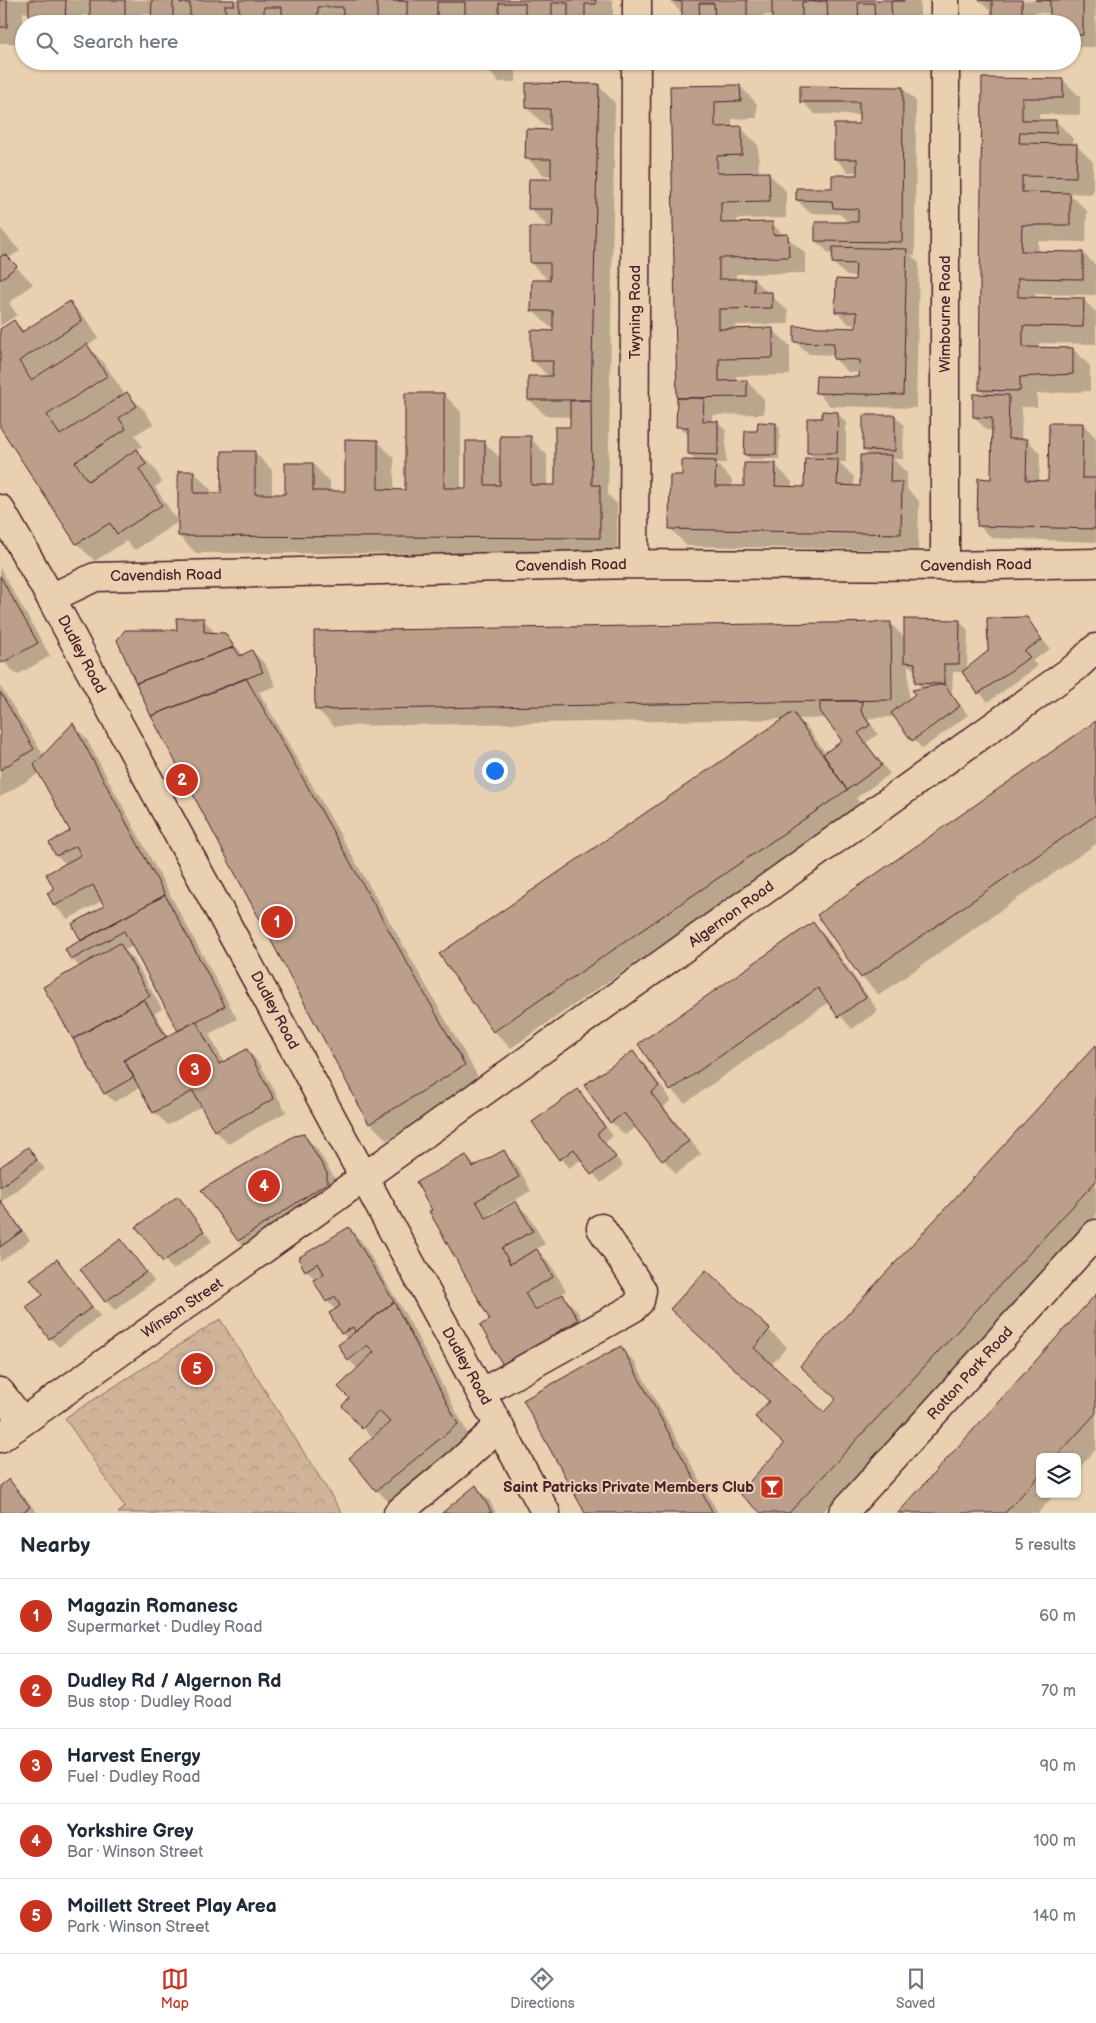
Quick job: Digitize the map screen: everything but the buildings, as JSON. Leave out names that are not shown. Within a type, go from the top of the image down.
[{"type":"street","points":[[637,0],[637,15]]},
{"type":"street","points":[[945,0],[945,15]]},
{"type":"street","name":"Twyning Road","points":[[634,564],[636,70]]},
{"type":"street","name":"Wimbourne Road","points":[[945,70],[945,566]]},
{"type":"street","name":"Dudley Road","points":[[0,509],[51,598],[254,971],[546,1513]]},
{"type":"street","name":"Cavendish Road","points":[[51,598],[95,577],[634,564],[945,566],[1096,562]]},
{"type":"street","name":"Algernon Road","points":[[364,1178],[1076,668],[1096,648]]},
{"type":"street","name":"Winson Street","points":[[0,1438],[364,1178]]},
{"type":"street","points":[[482,1392],[633,1308],[640,1300],[642,1290],[601,1228]]},
{"type":"street","name":"Rotton Park Road","points":[[843,1513],[1096,1234]]},
{"type":"street","points":[[0,1392],[22,1421]]},
{"type":"street","points":[[398,1513],[460,1462],[499,1426]]},
{"type":"green space","points":[[220,1319],[342,1513],[118,1513],[125,1507],[65,1418]]},
{"type":"place","name":"Dudley Rd / Algernon Rd","points":[[182,780]]},
{"type":"place","name":"Magazin Romanesc","points":[[277,922]]},
{"type":"place","name":"Harvest Energy","points":[[195,1070]]},
{"type":"place","name":"Yorkshire Grey","points":[[264,1186]]},
{"type":"place","name":"Moillett Street Play Area","points":[[197,1369]]},
{"type":"place","name":"Saint Patricks Private Members Club","points":[[772,1487]]}]
